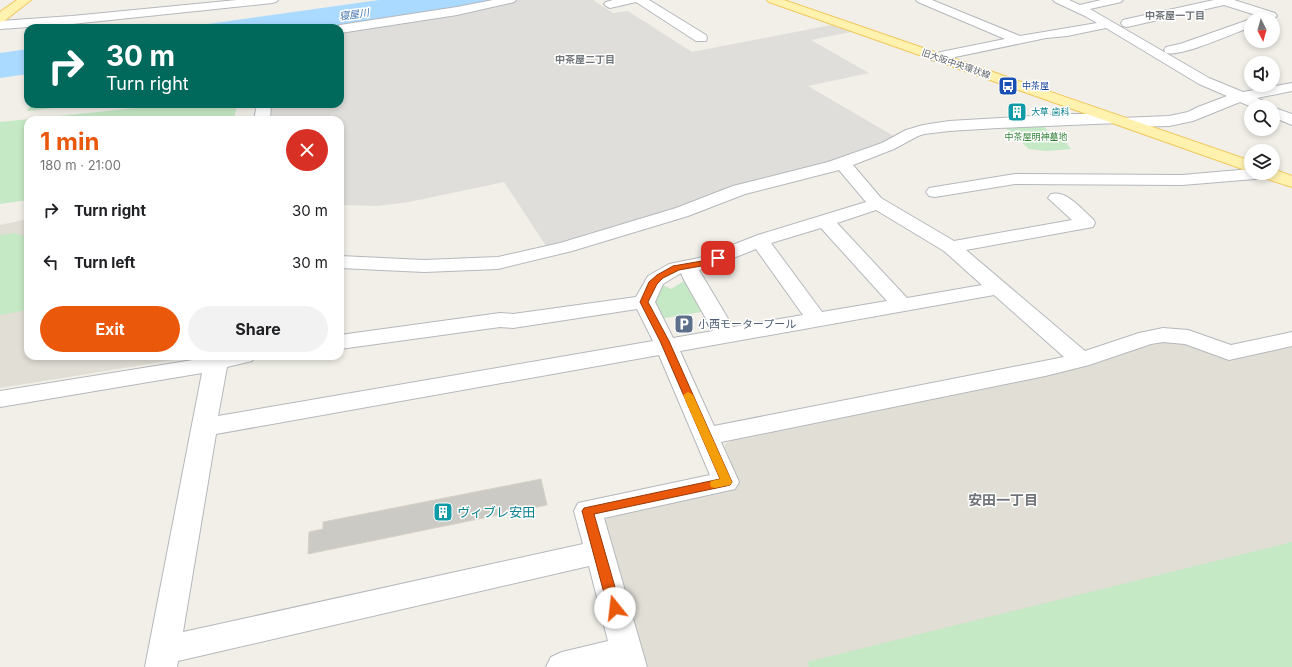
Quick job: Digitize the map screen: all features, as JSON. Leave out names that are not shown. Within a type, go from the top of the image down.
[{"type":"main road","points":[[0,18],[25,0]]},
{"type":"main road","name":"旧大阪中央環状線","points":[[773,0],[1244,165]]},
{"type":"main road","points":[[1280,178],[1292,182]]},
{"type":"street","points":[[0,25],[72,20],[272,0]]},
{"type":"street","points":[[344,28],[446,13],[510,0]]},
{"type":"street","points":[[610,4],[626,0]]},
{"type":"street","points":[[641,0],[701,38]]},
{"type":"street","points":[[922,0],[1017,39]]},
{"type":"street","points":[[1059,0],[1093,5],[1117,0]]},
{"type":"street","points":[[1127,23],[1224,1],[1258,12]]},
{"type":"street","points":[[1079,4],[1108,24],[1185,71],[1221,85],[1251,100]]},
{"type":"street","points":[[1093,5],[1106,10],[1171,50],[1221,85]]},
{"type":"street","points":[[936,57],[1017,39],[1108,24]]},
{"type":"street","points":[[1171,50],[1184,47],[1244,26]]},
{"type":"street","points":[[344,262],[424,266],[498,263],[565,247],[682,212],[739,190],[842,163],[895,143],[912,133],[934,128],[1067,119],[1169,121],[1193,116],[1203,110],[1243,96],[1292,87]]},
{"type":"street","points":[[1280,114],[1292,120]]},
{"type":"street","points":[[842,163],[871,198],[878,204],[951,247],[1081,360]]},
{"type":"street","points":[[935,192],[1015,179],[1182,180],[1244,175]]},
{"type":"street","points":[[951,247],[1086,222],[1057,198]]},
{"type":"street","points":[[644,302],[655,280],[676,268],[704,263],[760,241],[878,204]]},
{"type":"street","points":[[825,221],[902,305]]},
{"type":"street","points":[[760,241],[817,320]]},
{"type":"street","points":[[690,266],[689,269],[693,278],[727,336]]},
{"type":"street","points":[[204,427],[998,288]]},
{"type":"street","points":[[344,341],[500,320],[514,321],[644,302]]},
{"type":"street","points":[[562,667],[629,659],[588,511],[726,482],[666,346],[644,302]]},
{"type":"street","points":[[706,436],[1081,360],[1163,334],[1188,337],[1229,353],[1292,339]]},
{"type":"street","points":[[0,399],[211,360]]},
{"type":"street","points":[[216,360],[163,659],[599,552]]},
{"type":"shaded area","points":[[517,0],[593,0],[613,13],[628,11],[692,52],[831,25],[851,32],[811,40],[869,73],[808,86],[897,138],[850,156],[546,246],[504,182],[409,202],[377,206],[344,205],[344,116],[268,116],[268,108],[344,108],[344,30],[491,6]]},
{"type":"shaded area","points":[[24,220],[24,360],[173,360],[0,388],[0,225]]},
{"type":"shaded area","points":[[1183,340],[1230,359],[1292,345],[1292,667],[647,667],[605,521],[612,510],[739,483],[725,444],[739,437],[1059,373],[1098,363],[1158,342]]},
{"type":"green space","points":[[29,108],[55,108],[27,111]]},
{"type":"green space","points":[[135,108],[236,108],[235,116],[58,116]]},
{"type":"green space","points":[[24,120],[24,201],[0,204],[0,122]]},
{"type":"green space","name":"中茶屋明神墓地","points":[[1041,124],[1052,134],[1060,135],[1071,149],[1046,151],[1029,149],[1002,125]]},
{"type":"green space","points":[[15,233],[24,236],[24,310],[0,315],[0,235]]},
{"type":"green space","points":[[684,281],[701,312],[659,319],[650,300],[659,283],[671,289]]},
{"type":"green space","points":[[1292,542],[1292,667],[809,667],[807,662]]},
{"type":"water","name":"寝屋川","points":[[379,0],[500,0],[344,26],[344,24],[208,24]]},
{"type":"water","points":[[24,50],[24,75],[0,78],[0,53]]},
{"type":"building","name":"ヴィブレ安田","points":[[541,479],[547,505],[308,554],[309,532],[323,529],[323,522]]},
{"type":"slow traffic","points":[[688,395],[726,482],[715,484]]},
{"type":"place","name":"中茶屋","points":[[1008,86]]},
{"type":"place","name":"大草 歯科","points":[[1017,112]]},
{"type":"place","name":"小西モータープール","points":[[684,324]]},
{"type":"place","name":"ヴィブレ安田","points":[[443,512]]},
{"type":"district","name":"中茶屋一丁目","points":[[1175,15]]},
{"type":"district","name":"中茶屋二丁目","points":[[585,59]]},
{"type":"district","name":"安田一丁目","points":[[1003,500]]},
{"type":"route","points":[[615,608],[588,511],[726,482],[664,341],[644,302],[653,282],[665,274],[676,268],[704,263],[718,258]]}]
